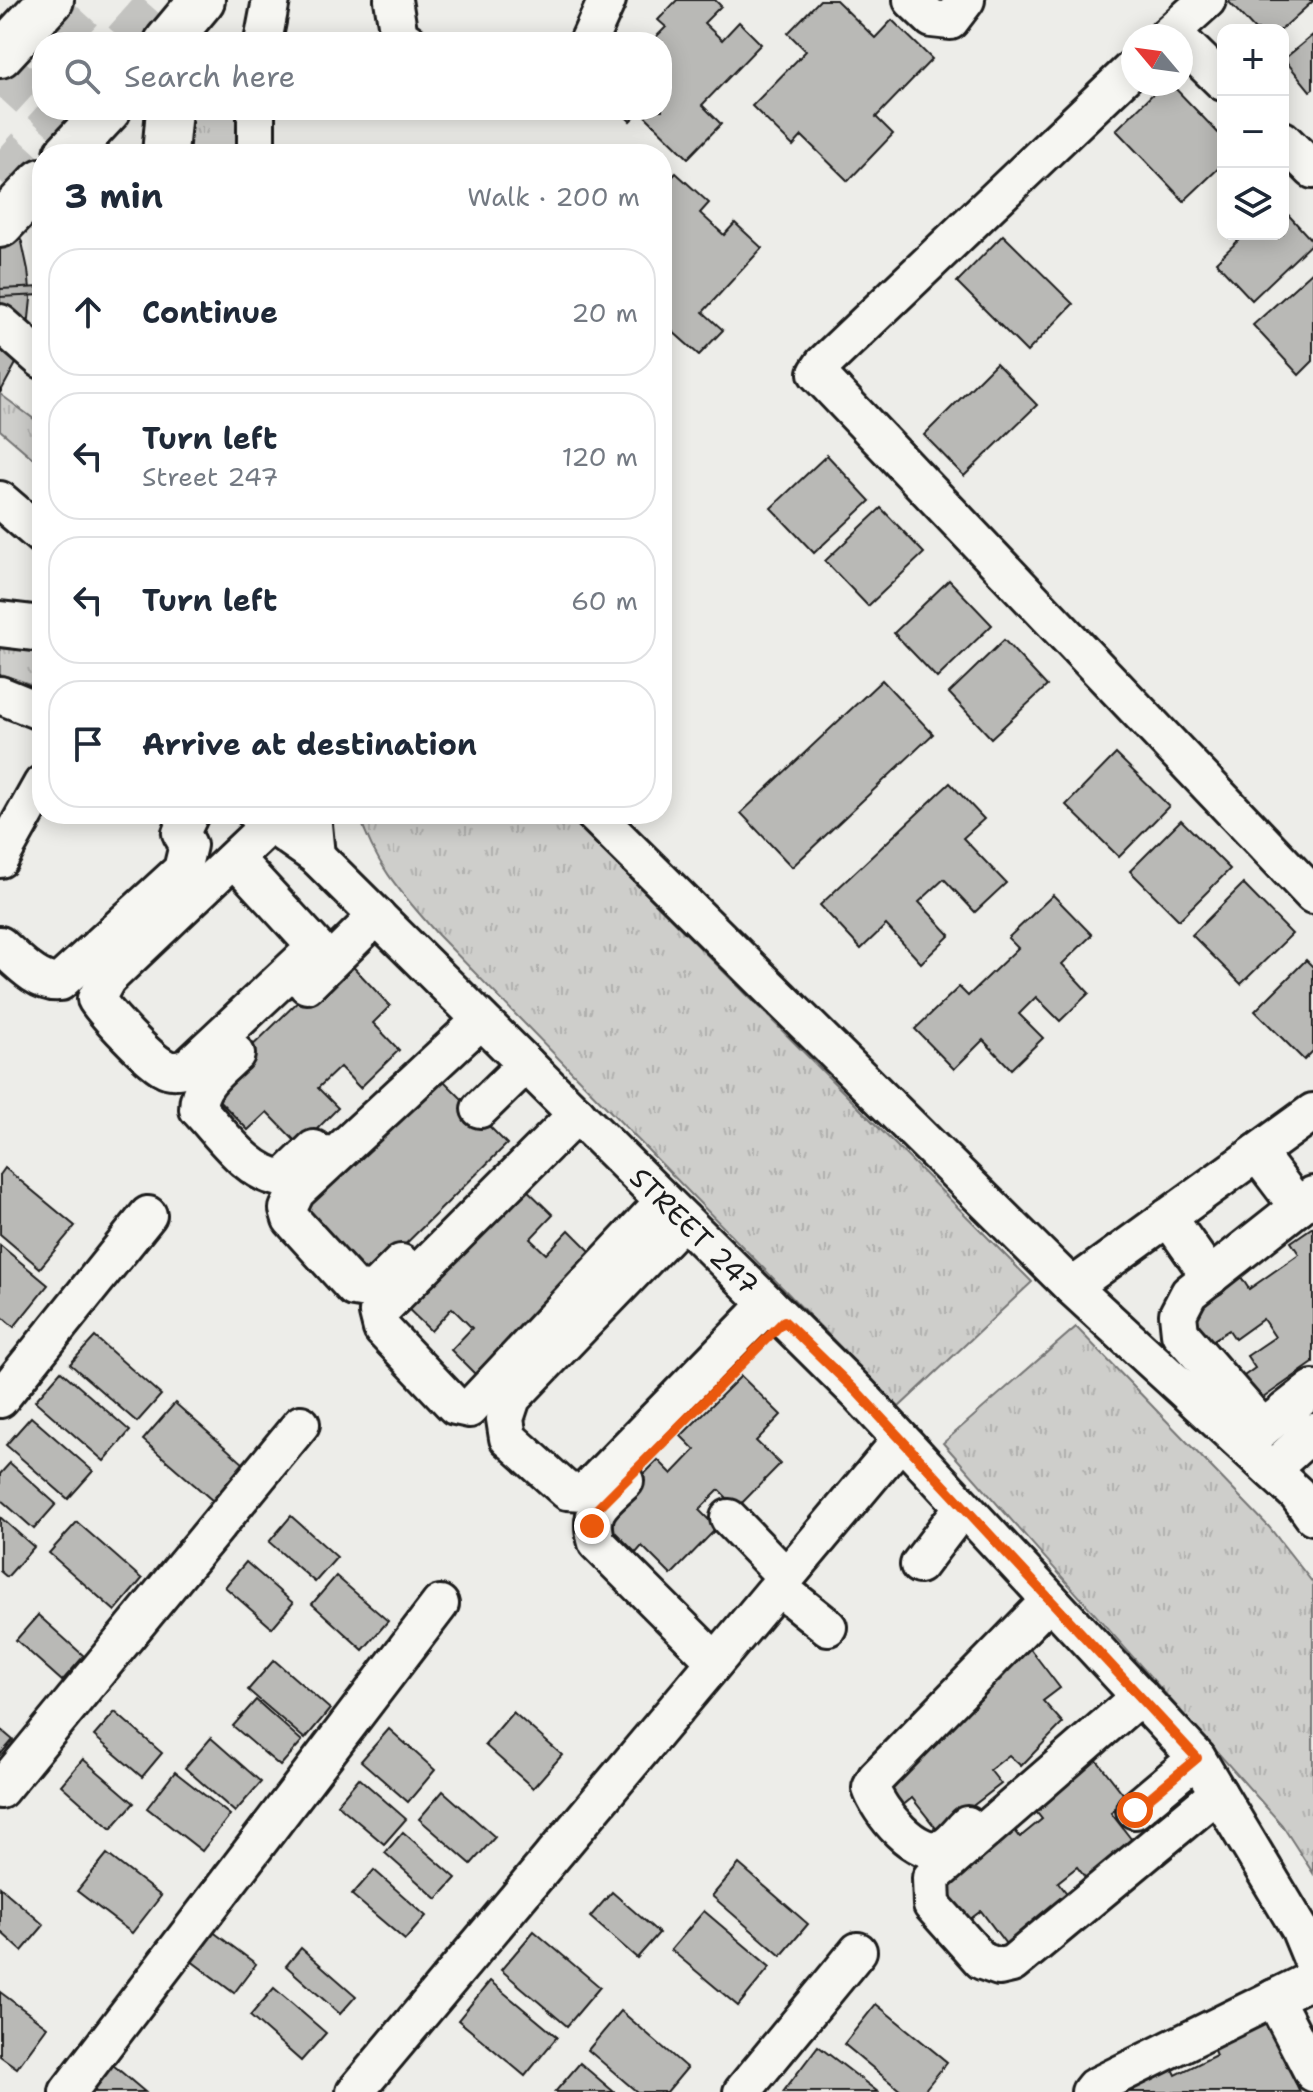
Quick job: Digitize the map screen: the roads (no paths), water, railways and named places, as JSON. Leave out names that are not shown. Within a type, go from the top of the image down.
[{"type":"main road","points":[[0,55],[51,0]]},
{"type":"main road","points":[[76,144],[99,120]]},
{"type":"main road","points":[[166,144],[168,120]]},
{"type":"main road","points":[[0,225],[32,191]]},
{"type":"main road","points":[[0,624],[32,628]]},
{"type":"street","points":[[265,32],[271,0]]},
{"type":"street","points":[[393,0],[398,32]]},
{"type":"street","points":[[593,32],[607,0]]},
{"type":"street","points":[[912,0],[932,19],[950,21],[966,0]]},
{"type":"street","points":[[1185,24],[1207,0]]},
{"type":"street","points":[[1193,54],[1217,76]]},
{"type":"street","points":[[1121,79],[817,373],[1313,895]]},
{"type":"street","points":[[256,120],[256,144]]},
{"type":"street","points":[[1289,146],[1313,170]]},
{"type":"street","points":[[0,323],[32,351]]},
{"type":"street","points":[[0,500],[32,527]]},
{"type":"street","points":[[0,695],[32,708]]},
{"type":"street","points":[[0,859],[32,802]]},
{"type":"street","points":[[0,945],[50,983],[60,982],[182,870],[188,845],[181,833],[185,824]]},
{"type":"street","points":[[235,859],[316,947],[187,1068],[174,1071],[162,1067],[105,1013],[96,999],[107,979],[235,859],[267,824]]},
{"type":"street","name":"STREET 247","points":[[281,824],[473,1011],[901,1440],[1197,1758],[1299,1928],[1313,1962]]},
{"type":"street","points":[[313,824],[316,856]]},
{"type":"street","points":[[604,824],[1072,1287],[1253,1436]]},
{"type":"street","points":[[377,916],[204,1085],[198,1097],[198,1109],[255,1169],[269,1178],[284,1178],[473,1011]]},
{"type":"street","points":[[473,1011],[296,1192],[288,1209],[291,1219],[354,1288],[373,1291],[570,1108]]},
{"type":"street","points":[[480,1109],[526,1064]]},
{"type":"street","points":[[570,1108],[378,1313],[382,1329],[455,1406],[469,1409],[673,1210]]},
{"type":"street","points":[[1072,1287],[1313,1112]]},
{"type":"street","points":[[1257,1153],[1306,1201],[1189,1293],[1178,1314],[1180,1333],[1253,1436],[1271,1470],[1297,1494],[1313,1516]]},
{"type":"street","points":[[673,1210],[512,1398],[505,1419],[508,1438],[567,1491],[585,1492],[776,1313]]},
{"type":"street","points":[[0,1399],[148,1215]]},
{"type":"street","points":[[1168,1217],[1210,1277]]},
{"type":"street","points":[[715,1661],[597,1543],[592,1526],[594,1512],[776,1313]]},
{"type":"street","points":[[1253,1436],[1313,1389]]},
{"type":"street","points":[[0,1790],[301,1424]]},
{"type":"street","points":[[1271,1470],[1313,1432]]},
{"type":"street","points":[[355,2092],[901,1440]]},
{"type":"street","points":[[919,1565],[963,1507]]},
{"type":"street","points":[[729,1518],[782,1582],[828,1627]]},
{"type":"street","points":[[1050,1600],[876,1778],[871,1788],[876,1802],[915,1845],[929,1849],[943,1848],[1132,1688]]},
{"type":"street","points":[[68,2092],[440,1604]]},
{"type":"street","points":[[1132,1688],[931,1878],[932,1905],[982,1961],[999,1967],[1012,1964],[1218,1793]]},
{"type":"street","points":[[1135,1810],[1197,1758]]},
{"type":"street","points":[[742,2092],[858,1951]]},
{"type":"street","points":[[1090,2092],[1094,2087],[1313,1979]]},
{"type":"street","points":[[1274,1998],[1313,2073]]},
{"type":"tunnel","points":[[60,32],[89,0]]},
{"type":"tunnel","points":[[134,32],[162,0]]},
{"type":"tunnel","points":[[0,98],[32,63]]},
{"type":"tunnel","points":[[33,144],[55,120]]},
{"type":"tunnel","points":[[0,181],[32,146]]}]
